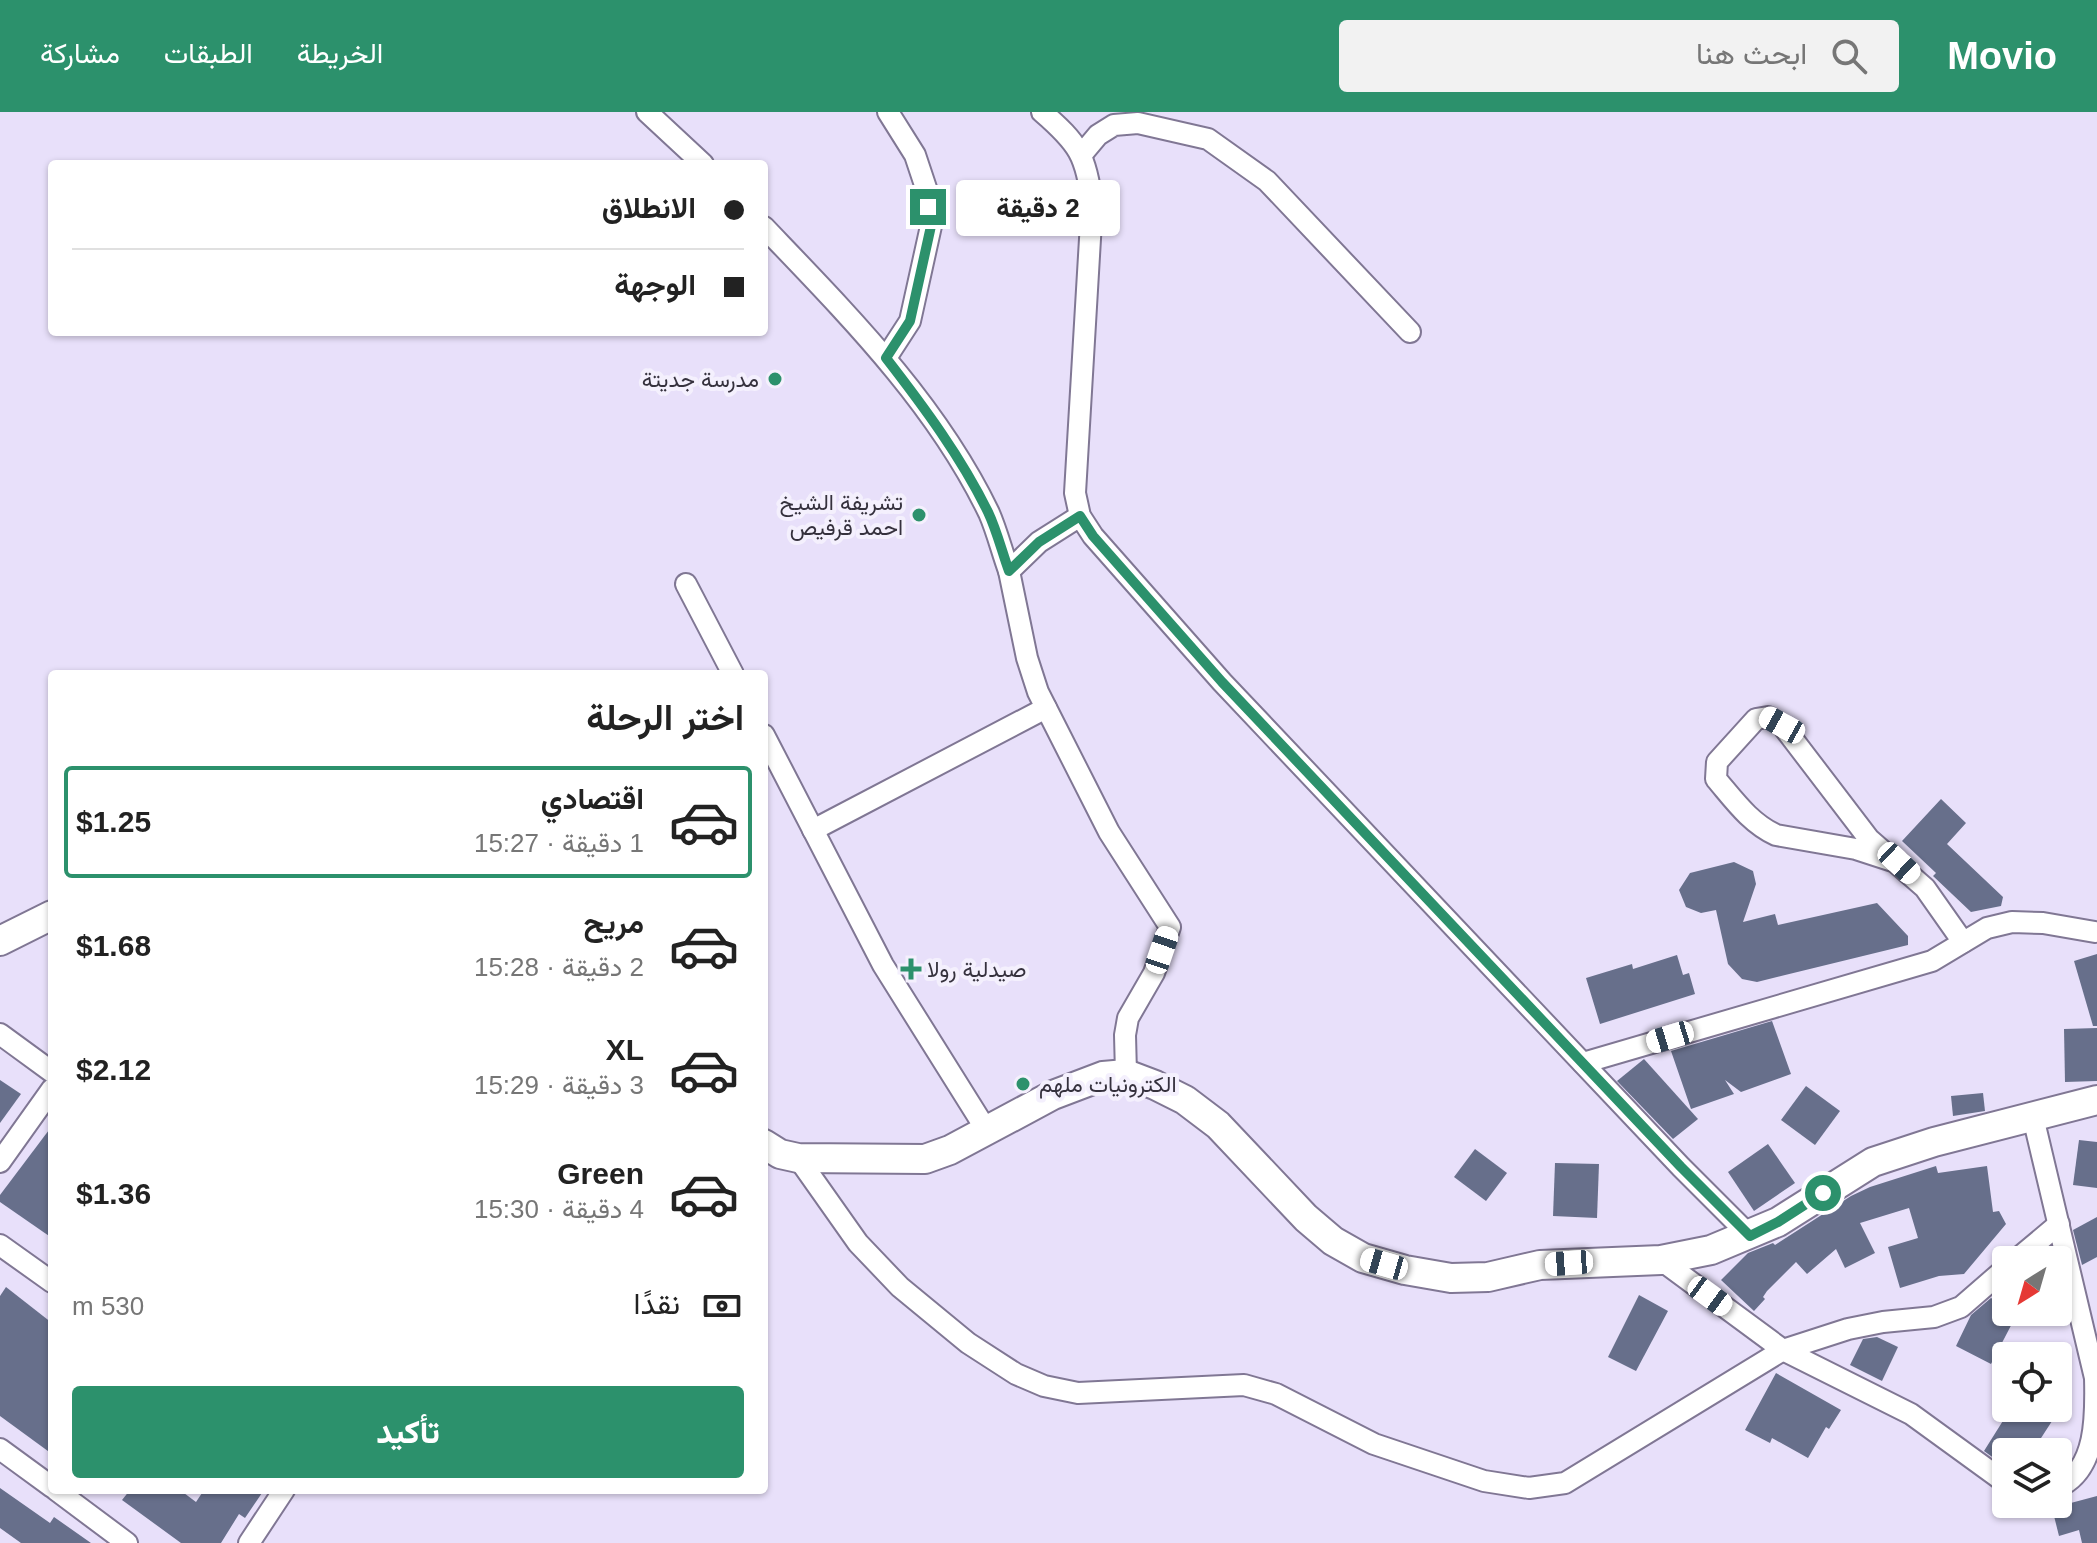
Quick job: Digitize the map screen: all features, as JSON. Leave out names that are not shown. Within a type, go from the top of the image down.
[{"type":"street","points":[[647,112],[699,160]]},
{"type":"street","points":[[886,358],[910,321],[931,226],[926,188],[915,155],[888,112]]},
{"type":"street","points":[[1042,112],[1064,131],[1082,154],[1089,173],[1092,205],[1075,493],[1080,516],[1100,544],[1233,693],[1750,1236]]},
{"type":"street","points":[[1082,154],[1098,135],[1114,125],[1138,123],[1208,139],[1267,181],[1410,332]]},
{"type":"street","points":[[768,231],[886,358],[922,404],[964,467],[990,516],[1009,571],[1027,658],[1046,708],[1109,832],[1170,927],[1154,973],[1128,1018],[1126,1074]]},
{"type":"street","points":[[1009,571],[1039,542],[1080,516]]},
{"type":"street","points":[[686,584],[731,670]]},
{"type":"street","points":[[813,830],[1046,708]]},
{"type":"street","points":[[1899,863],[1856,849],[1776,835],[1764,829],[1716,779],[1717,762],[1756,719],[1768,717],[1782,725],[1869,839],[1899,863],[1925,888],[1963,942]]},
{"type":"street","points":[[768,743],[883,965],[987,1131]]},
{"type":"street","points":[[0,941],[48,917]]},
{"type":"street","points":[[1583,1063],[1932,961],[1987,928],[2012,922],[2043,923],[2095,932]]},
{"type":"street","points":[[0,1034],[48,1069]]},
{"type":"street","points":[[768,1146],[780,1154],[798,1158],[925,1159],[950,1150],[1053,1095],[1103,1076],[1126,1074],[1185,1100],[1218,1125],[1306,1218],[1333,1241],[1363,1258],[1451,1278],[1488,1277],[1540,1265],[1661,1260],[1711,1250],[1778,1222],[1873,1162],[1934,1142],[2097,1100]]},
{"type":"street","points":[[0,1162],[48,1095]]},
{"type":"street","points":[[2033,1117],[2095,1378],[2097,1421],[2081,1469],[2072,1476]]},
{"type":"street","points":[[798,1158],[858,1243],[900,1287],[968,1343],[1016,1374],[1044,1386],[1078,1393],[1244,1385],[1276,1394],[1374,1444],[1484,1481],[1529,1488],[1565,1483],[1783,1350],[1848,1329],[1934,1317],[1961,1307],[1992,1280]]},
{"type":"street","points":[[2033,1246],[2059,1224]]},
{"type":"street","points":[[0,1245],[48,1279]]},
{"type":"street","points":[[1661,1260],[1783,1350],[1911,1414],[1992,1473]]},
{"type":"street","points":[[0,1449],[48,1485]]},
{"type":"street","points":[[61,1494],[127,1543]]},
{"type":"street","points":[[249,1543],[281,1494]]},
{"type":"building","points":[[1941,799],[1966,823],[1947,844],[2003,897],[2001,906],[1971,912],[1902,841]]},
{"type":"building","points":[[1734,862],[1753,871],[1756,884],[1743,922],[1775,914],[1778,925],[1877,903],[1908,936],[1908,945],[1757,982],[1742,979],[1728,964],[1716,910],[1701,913],[1686,907],[1679,890],[1690,873]]},
{"type":"building","points":[[2097,954],[2097,1026],[2093,1026],[2074,961]]},
{"type":"building","points":[[1677,955],[1683,975],[1689,973],[1695,994],[1600,1024],[1586,978],[1632,964],[1633,969]]},
{"type":"building","points":[[1772,1021],[1791,1074],[1741,1092],[1725,1080],[1734,1094],[1691,1109],[1671,1051]]},
{"type":"building","points":[[2097,1028],[2097,1081],[2065,1082],[2064,1029]]},
{"type":"building","points":[[1644,1059],[1698,1119],[1673,1139],[1617,1081]]},
{"type":"building","points":[[0,1080],[21,1094],[0,1123]]},
{"type":"building","points":[[1806,1086],[1840,1111],[1815,1145],[1781,1120]]},
{"type":"building","points":[[1983,1093],[1985,1111],[1953,1116],[1951,1096]]},
{"type":"building","points":[[48,1131],[48,1235],[0,1202],[0,1195]]},
{"type":"building","points":[[2079,1140],[2097,1142],[2097,1188],[2073,1185]]},
{"type":"building","points":[[1768,1144],[1795,1183],[1754,1211],[1728,1172]]},
{"type":"building","points":[[1475,1149],[1507,1173],[1486,1201],[1454,1177]]},
{"type":"building","points":[[1555,1163],[1599,1164],[1597,1218],[1553,1216]]},
{"type":"building","points":[[1936,1166],[1938,1173],[1987,1166],[1993,1212],[1999,1211],[2006,1224],[1964,1274],[1939,1276],[1900,1288],[1888,1247],[1918,1238],[1909,1208],[1860,1223],[1875,1253],[1845,1268],[1836,1249],[1807,1274],[1796,1262],[1767,1291],[1763,1297],[1765,1299],[1754,1311],[1721,1280],[1748,1253],[1773,1243],[1775,1245],[1851,1196]]},
{"type":"building","points":[[2097,1217],[2097,1257],[2082,1265],[2073,1230]]},
{"type":"building","points":[[6,1287],[48,1320],[48,1451],[0,1416],[0,1296]]},
{"type":"building","points":[[1639,1295],[1668,1311],[1636,1371],[1608,1357]]},
{"type":"building","points":[[1991,1298],[1992,1326],[2011,1326],[2002,1342],[1992,1342],[1991,1364],[1956,1346],[1971,1315]]},
{"type":"building","points":[[1877,1337],[1898,1347],[1882,1381],[1850,1365],[1863,1339]]},
{"type":"building","points":[[1776,1373],[1841,1410],[1829,1429],[1826,1427],[1808,1458],[1772,1438],[1770,1443],[1745,1430]]},
{"type":"building","points":[[2002,1422],[2051,1422],[2041,1438],[1992,1438]]},
{"type":"building","points":[[1992,1438],[1992,1457],[1984,1451]]},
{"type":"building","points":[[0,1488],[50,1523],[54,1517],[91,1543],[21,1543],[0,1528]]},
{"type":"building","points":[[127,1494],[185,1494],[196,1502],[201,1494],[261,1494],[245,1518],[239,1514],[221,1543],[181,1543],[122,1500]]},
{"type":"building","points":[[2097,1496],[2097,1543],[2082,1543],[2079,1530],[2059,1536],[2054,1518],[2072,1518],[2072,1503]]},
{"type":"place","name":"مدرسة جديتة","points":[[775,379]]},
{"type":"place","name":"تشريفة الشيخ احمد قرفيص","points":[[919,515]]},
{"type":"place","name":"صيدلية رولا","points":[[911,969]]},
{"type":"place","name":"الكترونيات ملهم","points":[[1023,1084]]},
{"type":"route","points":[[928,207],[931,226],[910,321],[886,358],[922,404],[964,467],[990,516],[1009,571],[1039,542],[1080,516],[1093,536],[1222,682],[1750,1236],[1823,1193]]}]
